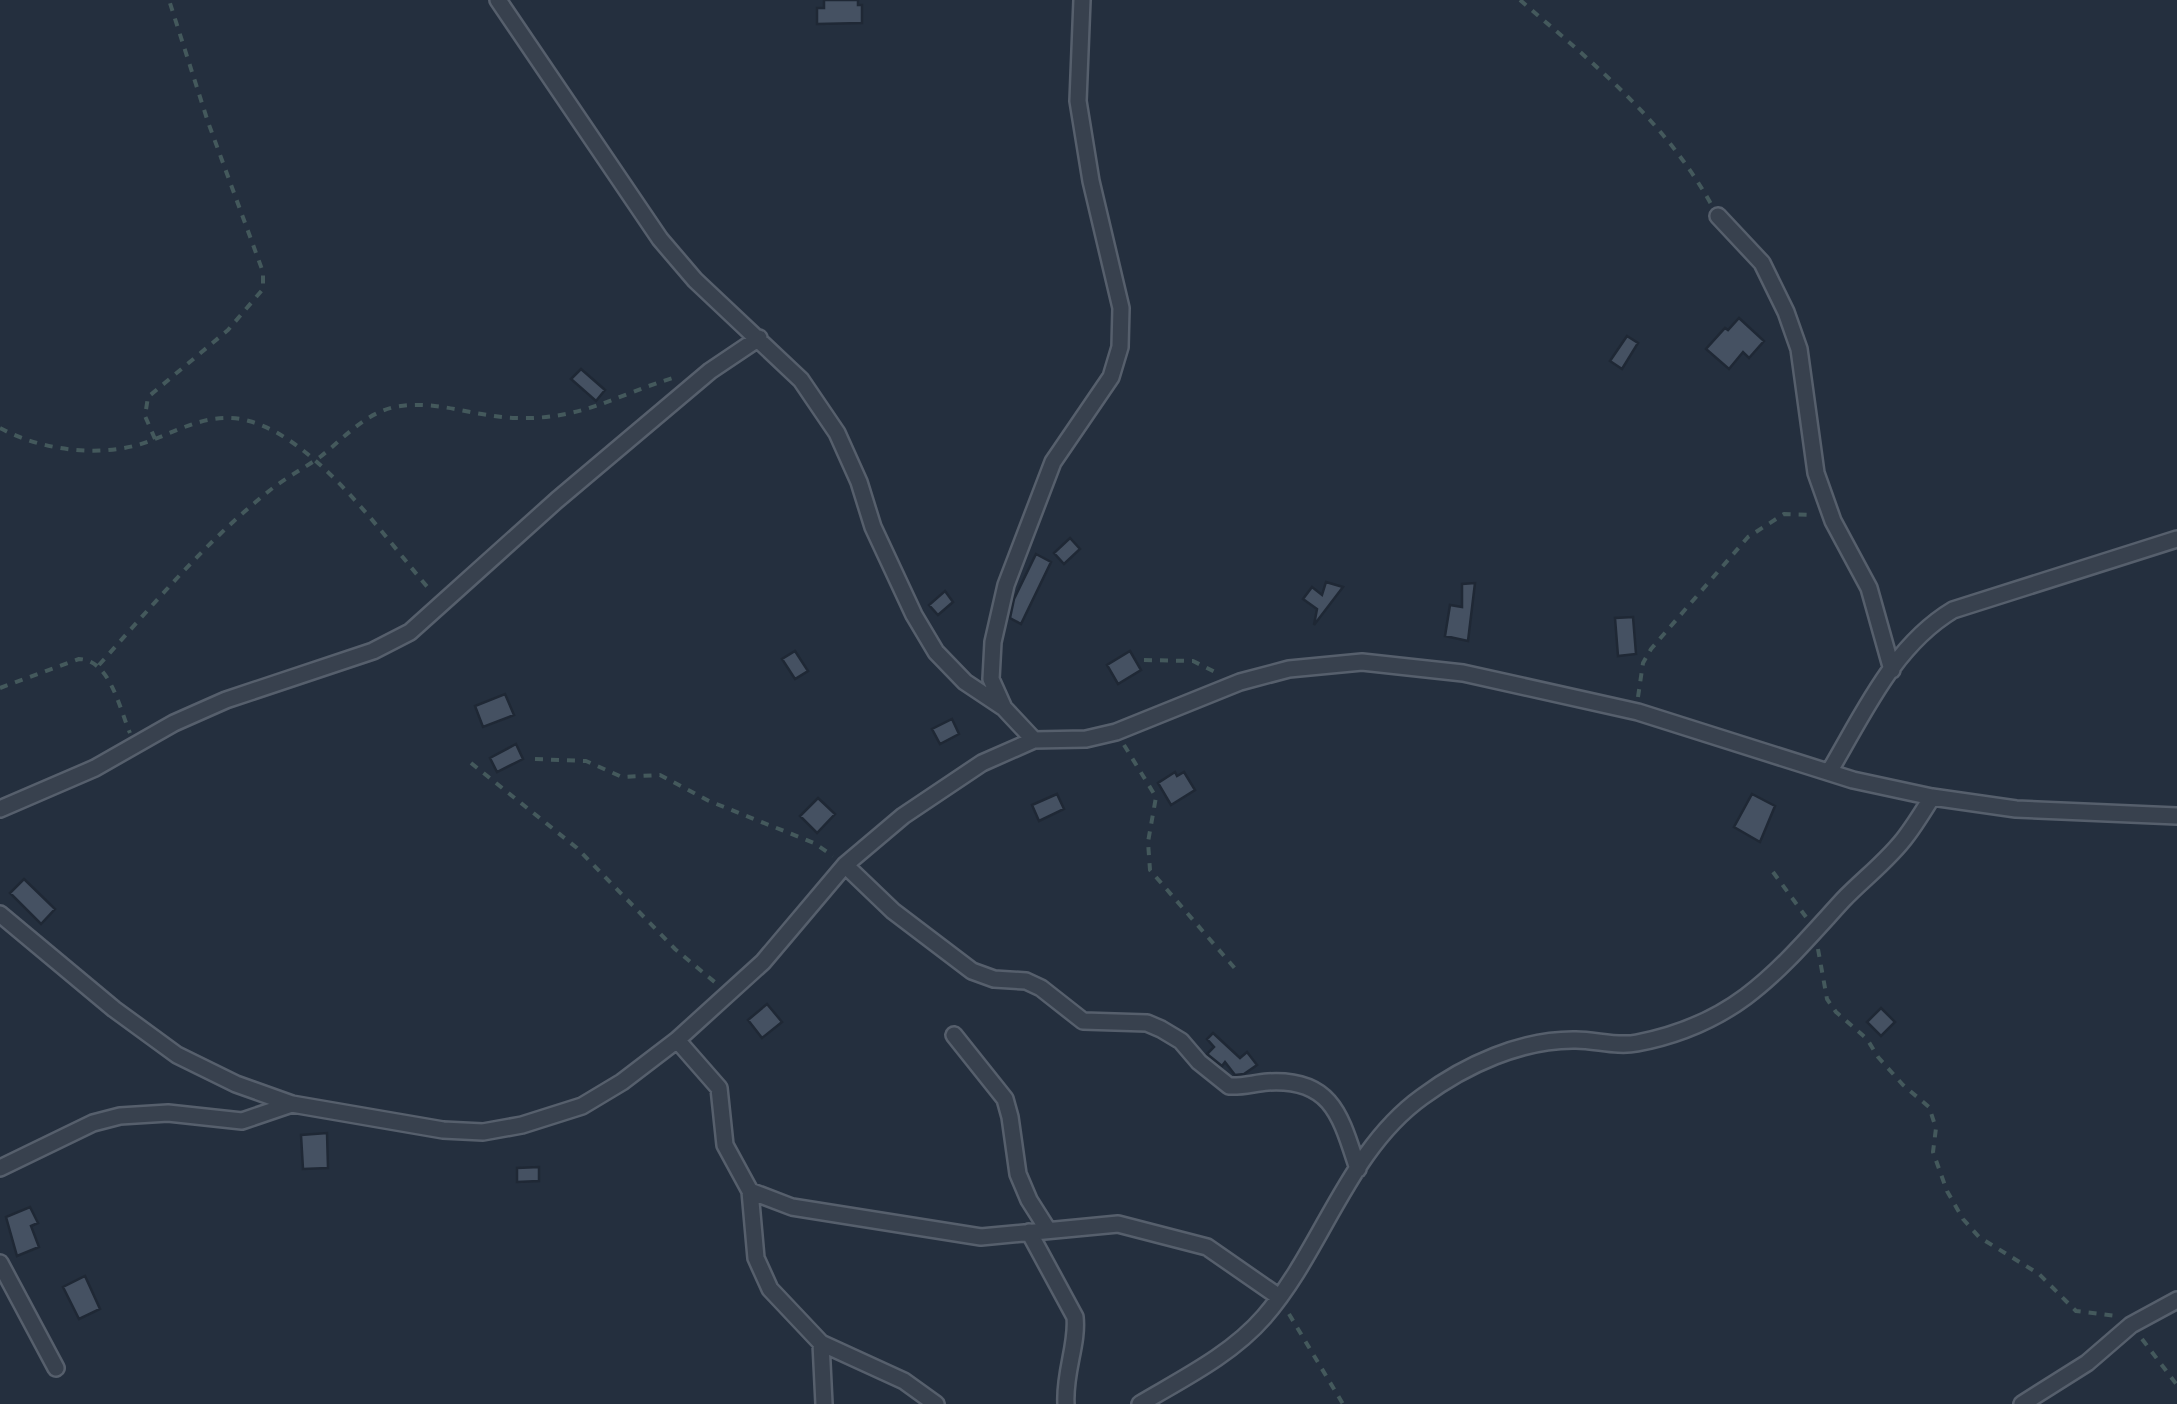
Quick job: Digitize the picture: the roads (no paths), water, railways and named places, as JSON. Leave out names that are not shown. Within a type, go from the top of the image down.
[{"type":"street","points":[[498,0],[660,240],[695,280],[801,380],[837,434],[914,615],[936,652],[965,682],[1004,708],[1034,740]]},
{"type":"street","points":[[1004,708],[992,679],[991,662],[1006,585],[1053,462],[1111,377],[1120,347],[1121,308],[1091,181],[1078,100],[1082,0]]},
{"type":"street","points":[[1718,216],[1762,263],[1799,348],[1816,473],[1833,521],[1869,588],[1892,670]]},
{"type":"street","points":[[0,809],[95,768],[226,700],[373,650],[410,632],[556,500],[710,371],[759,338]]},
{"type":"street","points":[[1829,772],[1870,696],[1934,621],[1953,610],[2177,539]]},
{"type":"street","points":[[0,914],[114,1009],[178,1055],[236,1084],[292,1104],[443,1130],[483,1132],[522,1125],[582,1106],[622,1082],[677,1040],[784,941],[845,865],[904,816],[982,762],[1034,740],[1086,738],[1116,732],[1240,682],[1321,663],[1400,664],[1482,677],[1638,712],[1829,772],[1932,797],[2016,810],[2177,816]]},
{"type":"street","points":[[1140,1404],[1214,1360],[1262,1319],[1373,1145],[1396,1120],[1449,1078],[1520,1048],[1551,1041],[1632,1044],[1698,1026],[1742,1002],[1906,837],[1932,797]]},
{"type":"street","points":[[845,865],[892,911],[972,971],[994,979],[1026,981],[1084,1021],[1148,1023],[1162,1029],[1182,1041],[1199,1062],[1229,1086],[1287,1083],[1319,1090],[1334,1104],[1358,1169]]},
{"type":"street","points":[[954,1035],[1004,1099],[1018,1174],[1048,1230]]},
{"type":"street","points":[[677,1040],[719,1088],[725,1145],[750,1191],[751,1228],[770,1290],[821,1342],[904,1381],[936,1404]]},
{"type":"street","points":[[0,1168],[93,1123],[120,1116],[168,1113],[242,1121],[292,1104]]},
{"type":"street","points":[[750,1191],[792,1207],[981,1237],[1118,1224],[1188,1239],[1224,1257],[1279,1296]]},
{"type":"street","points":[[1029,1232],[1075,1317],[1077,1330],[1065,1387],[1066,1404]]},
{"type":"street","points":[[0,1263],[56,1368]]},
{"type":"street","points":[[2022,1404],[2087,1362],[2130,1325],[2177,1300]]},
{"type":"street","points":[[821,1342],[824,1404]]}]
